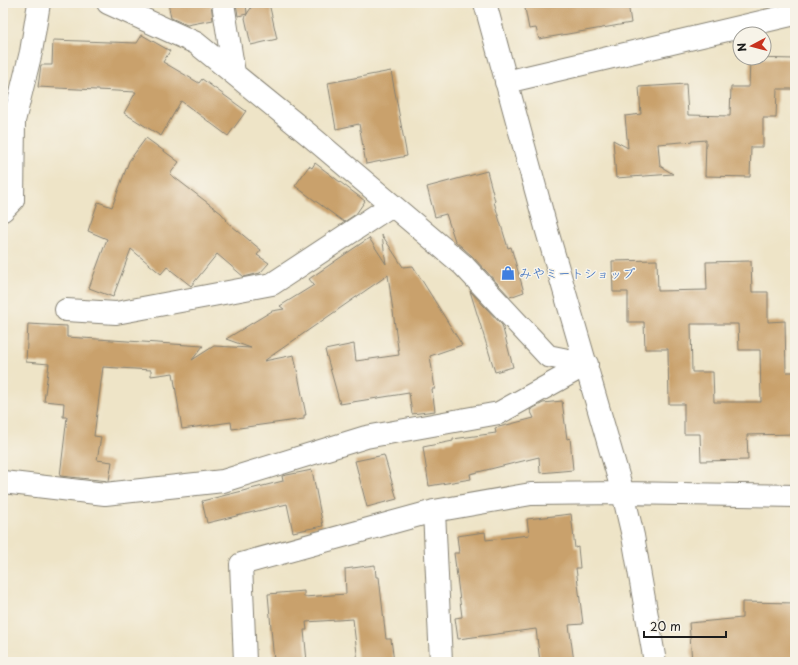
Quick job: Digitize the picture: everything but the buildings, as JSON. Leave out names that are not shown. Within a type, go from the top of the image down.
[{"type":"street","points":[[3,210],[13,200],[14,121],[31,52],[39,3]]},
{"type":"street","points":[[108,3],[196,43],[234,73],[463,265],[548,356],[587,364]]},
{"type":"street","points":[[223,3],[234,73]]},
{"type":"street","points":[[485,3],[547,231],[587,364],[623,493],[655,662]]},
{"type":"street","points":[[506,82],[795,14]]},
{"type":"street","points":[[66,310],[116,313],[272,284],[392,205]]},
{"type":"street","points":[[3,482],[105,494],[223,481],[366,437],[499,414],[587,364]]},
{"type":"street","points":[[245,662],[241,564],[434,511],[531,494],[623,493],[795,496]]},
{"type":"street","points":[[434,511],[441,662]]},
{"type":"place","name":"みやミートショップ","points":[[508,273]]}]
